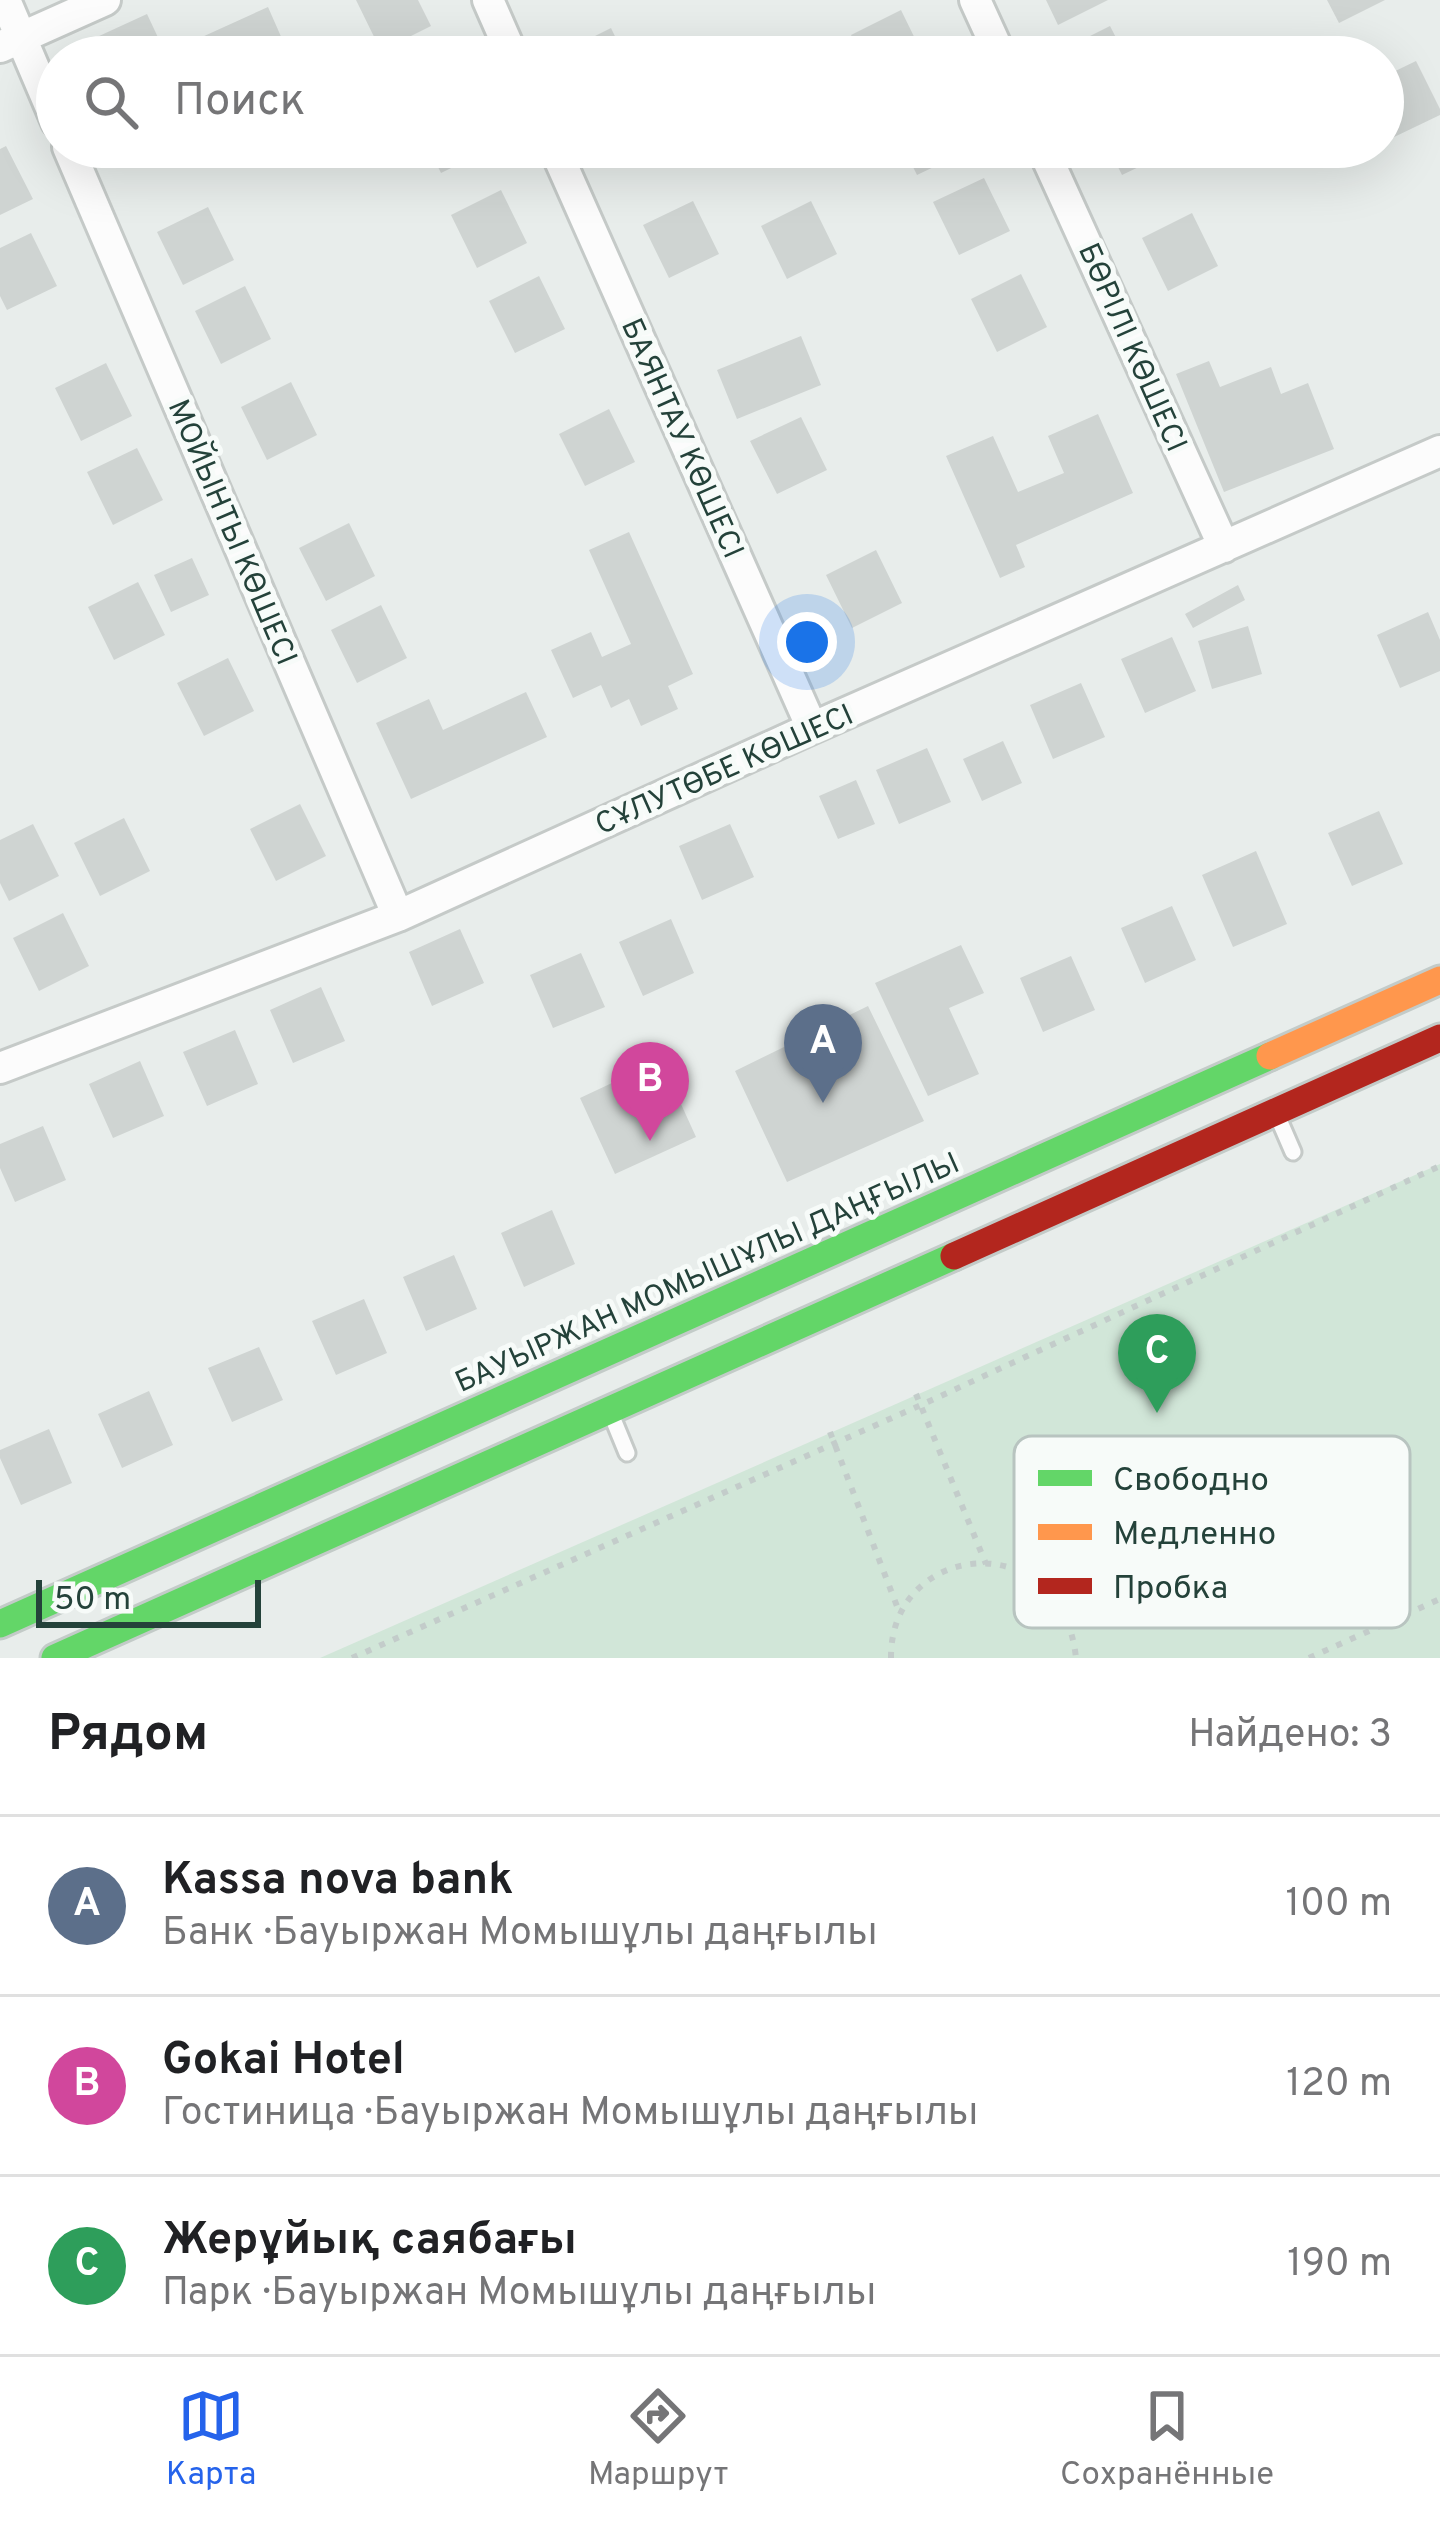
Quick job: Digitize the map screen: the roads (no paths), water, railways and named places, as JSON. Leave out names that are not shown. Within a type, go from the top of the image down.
[{"type":"main road","name":"БАУЫРЖАН МОМЫШҰЛЫ ДАҢҒЫЛЫ","points":[[0,1624],[1440,980]]},
{"type":"main road","points":[[55,1658],[1440,1038]]},
{"type":"street","points":[[5,0],[10,43],[36,87]]},
{"type":"street","points":[[10,43],[105,0]]},
{"type":"street","points":[[488,0],[504,36]]},
{"type":"street","points":[[975,0],[991,36]]},
{"type":"street","name":"МОЙЫНТЫ КӨШЕСІ","points":[[77,168],[398,916]]},
{"type":"street","name":"БАЯНТАУ КӨШЕСІ","points":[[563,168],[812,728]]},
{"type":"street","name":"БӨРІЛІ КӨШЕСІ","points":[[1052,168],[1224,547]]},
{"type":"street","name":"СҰЛУТӨБЕ КӨШЕСІ","points":[[0,1068],[398,916],[1440,451]]},
{"type":"lane","points":[[1276,1113],[1293,1152]]},
{"type":"lane","points":[[610,1411],[627,1453]]},
{"type":"place","name":"Kassa nova bank","points":[[823,1103]]},
{"type":"place","name":"Gokai Hotel","points":[[650,1141]]},
{"type":"place","name":"Жерұйық саябағы","points":[[1157,1413]]}]
